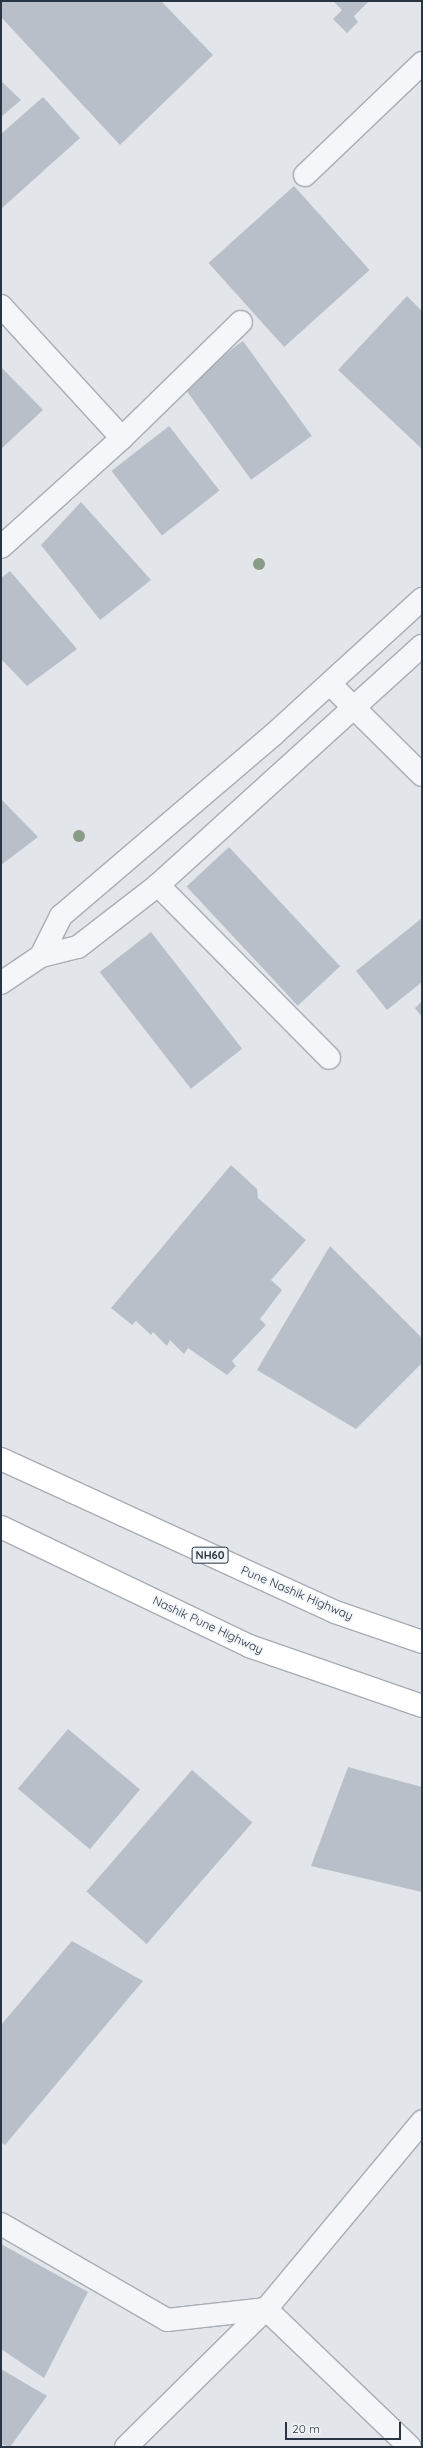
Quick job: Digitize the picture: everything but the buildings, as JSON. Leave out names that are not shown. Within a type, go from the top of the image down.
[{"type":"highway","name":"Pune Nashik Highway","points":[[1,1459],[335,1612],[422,1642]]},
{"type":"highway","name":"Nashik Pune Highway","points":[[1,1527],[249,1646],[422,1706]]},
{"type":"street","points":[[305,176],[422,63]]},
{"type":"street","points":[[1,306],[122,438]]},
{"type":"street","points":[[1,547],[122,438],[241,322]]},
{"type":"street","points":[[41,956],[61,916],[330,684],[422,599]]},
{"type":"street","points":[[6,978],[41,956],[78,947],[158,885],[356,709],[422,646]]},
{"type":"street","points":[[330,684],[422,775]]},
{"type":"street","points":[[158,885],[329,1058]]},
{"type":"street","points":[[126,2447],[266,2309],[422,2122]]},
{"type":"street","points":[[1,2224],[167,2320],[266,2309]]},
{"type":"street","points":[[266,2309],[410,2447]]}]
